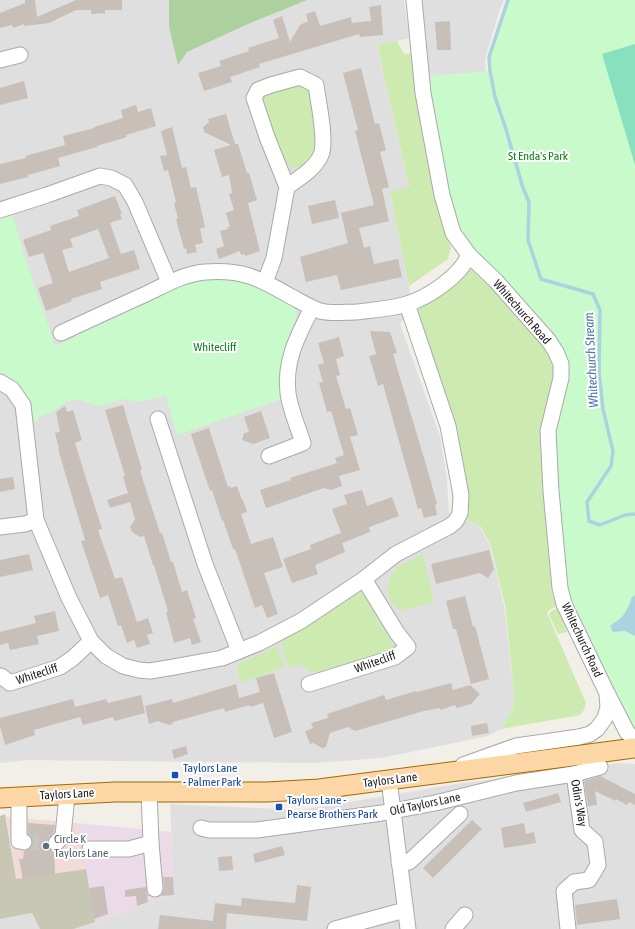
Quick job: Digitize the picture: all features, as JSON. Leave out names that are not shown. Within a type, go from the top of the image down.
[{"type":"main road","name":"Taylors Lane","points":[[0,798],[149,791],[266,792],[319,788],[635,748]]},
{"type":"street","name":"Whitechurch Road","points":[[414,0],[423,93],[442,195],[453,233],[469,255],[496,281],[549,341],[556,352],[560,364],[560,378],[548,431],[551,491],[560,588],[564,604],[607,693],[627,732],[635,740]]},
{"type":"street","points":[[0,60],[20,55]]},
{"type":"street","points":[[265,282],[274,258],[287,187],[267,137],[254,98],[258,90],[300,77],[316,85],[322,135],[321,155],[311,169],[287,187]]},
{"type":"street","points":[[0,210],[47,196],[100,176],[111,178],[125,185],[135,202],[169,282]]},
{"type":"street","points":[[61,333],[169,282],[189,275],[221,272],[236,272],[251,275],[312,308],[321,311],[344,312],[376,310],[407,304],[426,295],[459,272],[469,255]]},
{"type":"street","points":[[0,382],[12,389],[23,405],[36,520],[69,598],[91,641],[106,656],[124,666],[139,670],[150,670],[181,666],[222,658],[259,643],[301,621],[364,579],[396,554],[450,526],[456,521],[460,513],[461,496],[448,426],[407,304]]},
{"type":"street","points":[[268,456],[303,443],[288,394],[288,378],[290,355],[296,338],[312,308]]},
{"type":"street","points":[[158,419],[205,564],[239,651]]},
{"type":"street","points":[[0,527],[25,524],[36,520]]},
{"type":"street","name":"Whitecliff","points":[[309,684],[395,657],[408,647],[397,633],[364,579]]},
{"type":"street","name":"Whitecliff","points":[[1,676],[10,683],[60,667],[77,655],[91,641]]},
{"type":"street","points":[[442,773],[516,746],[579,737],[590,734],[597,729],[605,718],[608,706],[607,693]]},
{"type":"street","name":"Old Taylors Lane","points":[[201,828],[209,830],[257,830],[392,811],[435,803],[516,783],[574,774],[600,767]]},
{"type":"street","name":"Odin's Way","points":[[568,929],[564,891],[574,882],[589,880],[598,865],[595,842],[582,830],[574,774]]},
{"type":"street","points":[[389,780],[398,862],[408,929]]},
{"type":"street","points":[[149,791],[151,843],[156,889]]},
{"type":"street","points":[[56,843],[63,836],[67,795]]},
{"type":"street","points":[[19,797],[19,841],[24,842]]},
{"type":"street","points":[[398,862],[409,862],[460,814]]},
{"type":"street","points":[[90,850],[130,849],[151,843]]},
{"type":"street","points":[[335,929],[405,910]]},
{"type":"street","points":[[453,929],[465,915]]},
{"type":"shaded area","name":"Whitecliff","points":[[0,0],[404,0],[409,38],[377,46],[409,188],[390,193],[412,306],[400,324],[440,436],[447,480],[449,513],[467,519],[480,527],[490,546],[496,570],[504,605],[514,694],[513,709],[501,729],[488,736],[381,758],[315,763],[27,760],[0,763]]},
{"type":"shaded area","points":[[422,0],[504,0],[500,8],[485,59],[486,75],[429,80]]},
{"type":"shaded area","points":[[617,763],[635,764],[635,929],[74,929],[174,895],[170,804],[302,810],[456,784]]},
{"type":"shaded area","points":[[5,814],[16,879],[86,869],[95,922],[74,929],[40,929],[32,913],[0,919],[0,816]]},
{"type":"shaded area","name":"Circle K Taylors Lane","points":[[6,817],[77,823],[86,869],[16,879]]},
{"type":"shaded area","points":[[77,823],[171,832],[174,895],[95,922]]},
{"type":"shaded area","points":[[32,913],[40,929],[0,929],[0,919]]},
{"type":"green space","points":[[169,0],[307,0],[248,24],[187,52],[178,65],[169,27]]},
{"type":"green space","name":"St Enda's Park","points":[[508,0],[635,0],[635,730],[613,692],[586,638],[564,585],[554,431],[566,364],[465,243],[450,208],[429,90],[428,76],[490,71],[489,57]]},
{"type":"green space","points":[[397,41],[404,54],[412,53],[442,222],[451,248],[448,259],[409,286],[390,192],[409,187],[377,45]]},
{"type":"green space","points":[[635,44],[635,165],[602,54]]},
{"type":"green space","points":[[300,82],[312,89],[318,143],[315,154],[305,167],[292,168],[285,162],[260,101],[260,95]]},
{"type":"green space","name":"Whitecliff","points":[[12,214],[55,346],[75,337],[75,335],[187,283],[199,280],[226,278],[251,282],[289,304],[296,310],[297,317],[293,330],[282,399],[177,435],[166,396],[138,402],[123,399],[100,406],[79,399],[66,402],[52,412],[38,417],[38,421],[32,421],[24,392],[15,383],[0,374],[0,217]]},
{"type":"green space","points":[[470,265],[479,270],[546,347],[556,372],[542,447],[542,470],[552,594],[557,606],[549,610],[547,613],[586,703],[584,710],[580,715],[501,729],[513,709],[514,693],[505,605],[491,546],[481,527],[467,519],[465,474],[452,423],[414,309]]},
{"type":"green space","points":[[423,554],[434,602],[399,611],[390,600],[388,590],[391,575],[397,567]]},
{"type":"green space","points":[[357,592],[362,594],[366,599],[393,644],[394,648],[392,652],[323,672],[311,673],[301,664],[289,668],[280,639]]},
{"type":"green space","points":[[557,607],[567,632],[558,634],[549,615],[550,612]]},
{"type":"green space","points":[[277,646],[284,667],[241,683],[236,665]]},
{"type":"water","points":[[635,595],[635,636],[625,631],[613,632],[610,626],[619,620],[624,614],[632,597]]},
{"type":"building","points":[[25,0],[35,0],[37,17],[76,0],[122,0],[122,10],[105,10],[105,13],[91,14],[91,10],[76,10],[49,23],[24,26],[24,24],[13,28],[12,25],[0,28],[0,13],[25,3]]},
{"type":"building","points":[[381,5],[383,35],[360,37],[359,34],[259,64],[260,67],[230,77],[232,82],[204,91],[198,73],[221,66],[219,61],[249,51],[248,48],[279,38],[273,20],[282,16],[290,42],[300,25],[308,21],[306,14],[315,11],[320,26],[351,17],[352,23],[371,21],[369,7]]},
{"type":"building","points":[[450,21],[451,50],[437,50],[435,22]]},
{"type":"building","points":[[361,68],[375,124],[379,123],[386,150],[380,152],[389,187],[382,189],[389,221],[359,228],[364,248],[370,246],[374,264],[398,259],[402,277],[341,290],[337,275],[306,282],[300,257],[348,243],[341,213],[374,205],[355,131],[358,130],[343,73]]},
{"type":"building","points":[[24,81],[28,98],[0,105],[0,88]]},
{"type":"building","points":[[136,105],[138,112],[151,108],[156,126],[126,135],[127,137],[97,147],[58,158],[60,166],[28,175],[28,177],[0,184],[0,164],[26,158],[25,156],[65,145],[63,136],[94,128],[123,118],[121,110]]},
{"type":"building","points":[[226,114],[235,144],[238,144],[257,200],[248,203],[260,251],[245,256],[245,254],[241,255],[240,251],[219,259],[216,249],[224,246],[220,231],[230,227],[226,213],[234,210],[229,194],[232,193],[229,175],[222,177],[214,150],[231,145],[204,132],[203,127],[209,122],[208,119]]},
{"type":"building","points":[[172,127],[182,168],[186,167],[191,188],[196,187],[205,227],[200,229],[203,243],[195,245],[197,252],[187,254],[186,248],[184,249],[176,219],[178,219],[174,203],[176,202],[168,170],[164,171],[160,156],[167,155],[161,131]]},
{"type":"building","points":[[115,196],[122,214],[120,214],[122,219],[110,223],[121,254],[134,250],[140,269],[100,282],[102,289],[71,299],[72,301],[46,311],[38,288],[53,283],[43,253],[29,257],[23,240],[51,230],[50,226],[79,216],[77,210]],"holes":[[[98,229],[109,258],[69,272],[62,250],[73,247],[70,239]]]},
{"type":"building","points":[[335,200],[339,218],[312,224],[308,206]]},
{"type":"building","points":[[370,331],[390,332],[397,353],[393,354],[437,504],[435,505],[437,515],[424,518],[421,508],[418,509],[383,384],[378,386],[369,356],[376,354]]},
{"type":"building","points":[[339,337],[344,356],[336,359],[340,375],[336,376],[346,409],[350,408],[358,435],[350,437],[360,470],[339,476],[342,486],[331,490],[324,488],[266,508],[260,490],[291,480],[290,478],[337,463],[335,458],[344,455],[331,411],[327,412],[319,383],[323,382],[318,365],[324,363],[318,343]]},
{"type":"building","points":[[123,405],[142,470],[140,471],[160,533],[162,533],[171,562],[173,562],[182,592],[187,590],[196,618],[193,619],[201,642],[192,645],[190,638],[174,643],[166,612],[168,611],[144,536],[140,537],[132,532],[130,527],[135,519],[130,502],[110,508],[107,500],[128,493],[123,477],[125,476],[105,410]]},
{"type":"building","points":[[65,406],[67,412],[73,410],[82,440],[75,443],[102,529],[98,530],[115,579],[122,577],[137,622],[148,618],[153,633],[147,635],[150,644],[137,648],[134,640],[127,643],[121,625],[118,626],[108,595],[100,598],[81,541],[85,540],[58,449],[55,433],[60,432],[56,412]]},
{"type":"building","points":[[261,411],[270,438],[253,444],[242,440],[244,433],[249,432],[244,417]]},
{"type":"building","points":[[209,428],[228,487],[230,486],[231,488],[237,486],[243,500],[247,512],[241,514],[251,544],[273,537],[283,567],[264,573],[278,614],[267,618],[262,605],[255,608],[235,549],[233,549],[223,520],[222,521],[212,490],[210,491],[191,434]]},
{"type":"building","points":[[13,477],[15,489],[0,492],[0,479]]},
{"type":"building","points":[[362,490],[367,506],[392,497],[399,516],[369,527],[370,532],[342,543],[345,552],[315,565],[318,574],[292,583],[283,559],[311,549],[310,545],[341,533],[332,509],[347,504],[344,495]]},
{"type":"building","points":[[489,550],[494,569],[488,578],[480,573],[436,584],[431,564]]},
{"type":"building","points":[[29,554],[33,570],[0,577],[0,560]]},
{"type":"building","points":[[465,596],[473,627],[475,626],[489,679],[471,684],[456,629],[453,629],[446,601]]},
{"type":"building","points":[[55,611],[59,631],[37,636],[39,644],[10,650],[8,643],[0,645],[0,632],[36,623],[34,616]]},
{"type":"building","points":[[274,673],[292,732],[274,738],[263,703],[250,707],[249,705],[225,712],[224,708],[173,722],[169,725],[158,721],[149,724],[145,706],[172,699],[173,703],[236,684],[239,698],[260,692],[256,678]]},
{"type":"building","points":[[451,683],[453,690],[470,685],[480,694],[471,704],[457,708],[455,705],[440,710],[440,708],[424,711],[355,731],[348,727],[330,733],[326,747],[322,748],[313,743],[310,744],[305,731],[313,728],[311,723],[328,718],[327,714],[384,695],[386,700]]},
{"type":"building","points":[[141,695],[145,713],[114,721],[113,717],[83,725],[80,717],[34,730],[35,735],[5,745],[0,726],[0,718],[73,699],[75,707],[106,699],[108,703]]},
{"type":"building","points":[[487,723],[489,733],[472,736],[471,726]]},
{"type":"building","points":[[186,746],[188,754],[174,759],[172,750]]},
{"type":"building","points":[[600,776],[635,794],[635,805],[629,802],[627,805],[595,791],[597,805],[588,806],[584,781]]},
{"type":"building","points":[[558,793],[561,802],[526,812],[523,803]]},
{"type":"building","points":[[472,820],[482,829],[433,878],[423,868]]},
{"type":"building","points":[[28,823],[55,825],[54,832],[47,841],[47,846],[54,852],[55,874],[23,879],[19,859],[23,859],[24,851],[30,848],[33,843],[28,834]]},
{"type":"building","points":[[524,823],[526,834],[534,832],[536,843],[504,848],[501,828]]},
{"type":"building","points":[[282,846],[285,855],[255,863],[253,854]]},
{"type":"building","points":[[232,856],[233,870],[219,871],[218,857]]},
{"type":"building","points":[[163,877],[173,877],[174,895],[161,896],[164,889]]},
{"type":"building","points":[[297,885],[311,887],[307,921],[227,913],[226,929],[158,929],[160,915],[213,921],[215,903],[241,906],[242,898],[295,903]]},
{"type":"building","points":[[104,886],[108,914],[94,919],[89,888]]},
{"type":"building","points":[[146,887],[147,894],[150,896],[147,896],[148,902],[137,906],[136,896],[125,897],[125,890]]},
{"type":"building","points":[[617,899],[620,919],[577,925],[575,905]]},
{"type":"waterway","name":"Whitechurch Stream","points":[[508,0],[489,57],[490,71],[495,97],[523,188],[529,202],[528,240],[541,279],[593,294],[600,310],[599,372],[603,409],[613,451],[611,466],[587,502],[589,521],[600,525],[625,515],[635,514]]},
{"type":"tunnel","points":[[24,842],[56,843]]},
{"type":"place","name":"Taylors Lane - Palmer Park","points":[[175,775]]},
{"type":"place","name":"Taylors Lane - Pearse Brothers Park","points":[[279,807]]},
{"type":"place","name":"Circle K Taylors Lane","points":[[46,846]]}]
